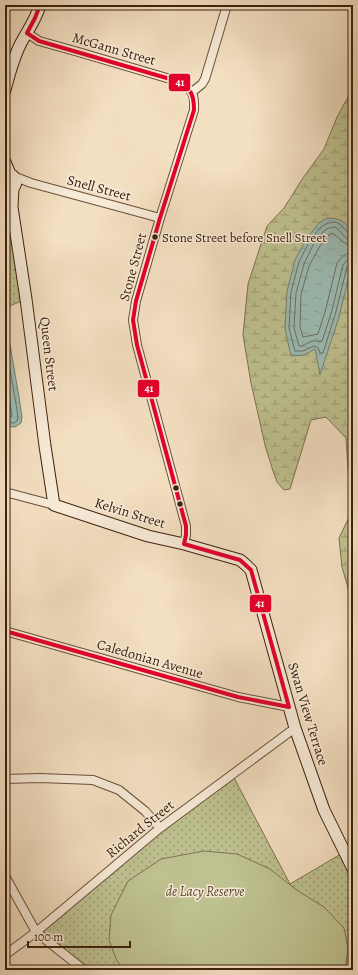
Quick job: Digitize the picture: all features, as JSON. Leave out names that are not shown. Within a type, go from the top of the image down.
[{"type":"street","points":[[5,90],[20,44],[35,18],[40,5]]},
{"type":"street","points":[[192,92],[202,84],[205,79],[227,5]]},
{"type":"street","name":"McGann Street","points":[[27,33],[39,41],[177,81],[186,86],[192,92]]},
{"type":"street","name":"Stone Street","points":[[184,544],[186,526],[137,345],[133,320],[136,301],[160,218],[194,110],[195,100],[192,92]]},
{"type":"street","name":"Queen Street","points":[[5,162],[10,183],[12,207],[54,505]]},
{"type":"street","name":"Snell Street","points":[[10,183],[31,183],[160,218]]},
{"type":"street","name":"Kelvin Street","points":[[5,492],[54,505],[148,536],[184,544],[240,560],[246,564]]},
{"type":"street","name":"Swan View Terrace","points":[[246,564],[252,570],[295,728],[324,810],[353,869]]},
{"type":"street","name":"Caledonian Avenue","points":[[5,631],[238,697],[289,707]]},
{"type":"street","name":"Richard Street","points":[[5,954],[36,932],[160,828],[295,728]]},
{"type":"street","points":[[5,779],[40,778],[93,780],[119,790],[145,811],[160,828]]},
{"type":"street","points":[[5,876],[36,932],[84,970]]},
{"type":"green space","points":[[353,88],[353,599],[350,595],[342,567],[339,538],[351,513],[346,438],[326,417],[311,420],[290,489],[284,490],[277,482],[265,445],[251,383],[243,335],[248,284],[267,226],[284,208],[324,149],[337,117]]},
{"type":"green space","points":[[5,190],[12,207],[26,299],[5,308]]},
{"type":"green space","name":"de Lacy Reserve","points":[[232,774],[290,884],[341,854],[353,877],[353,970],[84,970],[36,932]]},
{"type":"green space","name":"de Lacy Reserve","points":[[204,851],[237,854],[270,869],[298,891],[324,907],[344,928],[348,949],[345,970],[125,970],[117,961],[109,940],[111,915],[128,881],[161,859]]},
{"type":"water","points":[[327,218],[342,221],[353,232],[353,260],[339,317],[320,375],[315,349],[304,355],[291,356],[285,329],[287,291],[295,260],[307,238],[319,223]]},
{"type":"water","points":[[5,319],[9,326],[9,339],[22,417],[21,423],[15,427],[5,426]]},
{"type":"transit line","name":"41","points":[[27,33],[40,5]]},
{"type":"transit line","name":"41","points":[[27,33],[39,41],[177,81],[191,92],[194,110],[160,218],[136,301],[133,320],[137,345],[186,526],[184,544]]},
{"type":"transit line","name":"41","points":[[184,544],[240,560],[251,570],[289,707]]},
{"type":"transit line","name":"41","points":[[5,631],[238,697],[289,707]]},
{"type":"place","name":"Stone Street before Snell Street","points":[[155,237]]}]
